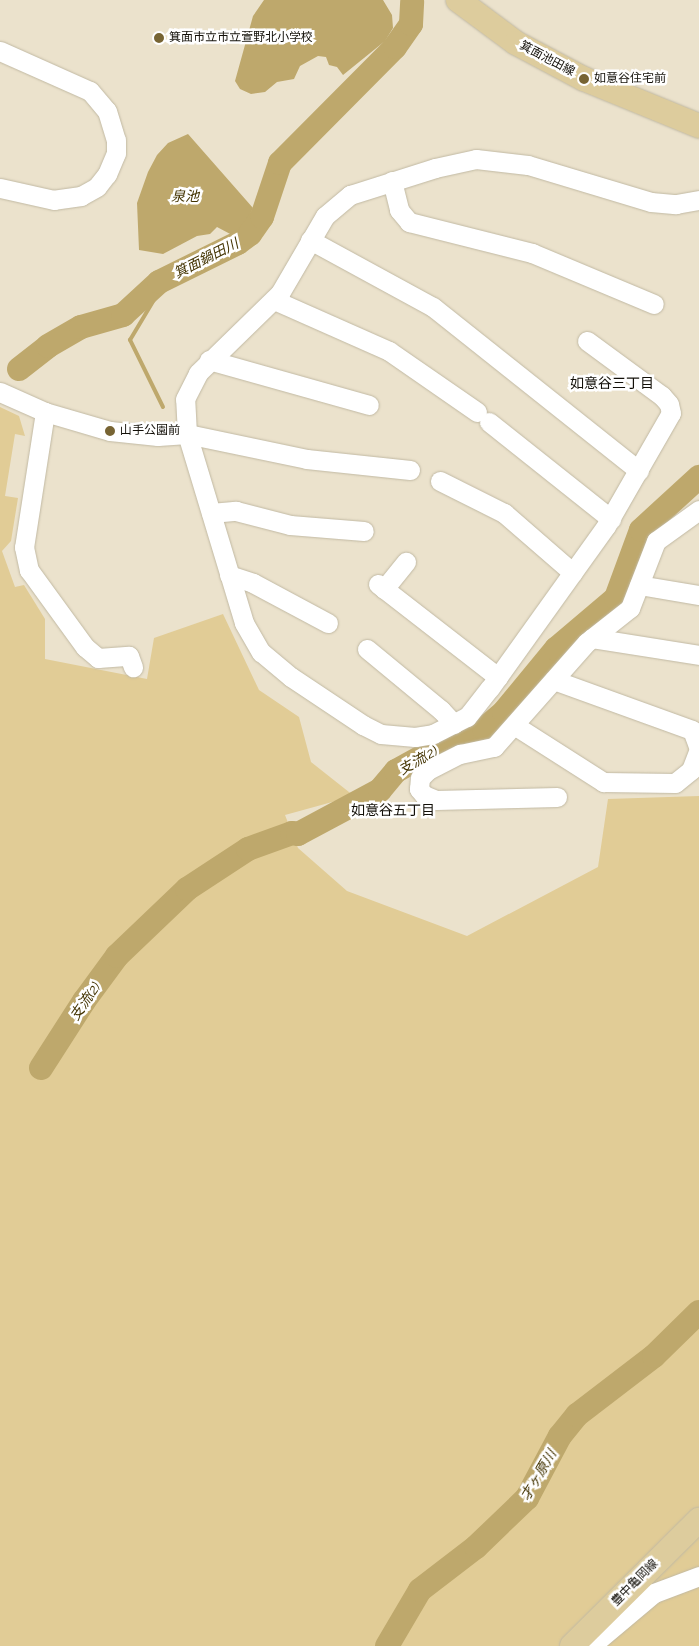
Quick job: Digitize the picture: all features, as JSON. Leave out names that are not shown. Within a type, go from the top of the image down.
[{"type":"main road","name":"箕面池田線","points":[[458,0],[516,43],[584,79],[699,126]]},
{"type":"main road","name":"豊中亀岡線","points":[[572,1646],[699,1520]]},
{"type":"street","points":[[0,40],[78,73],[111,118],[116,140],[112,164],[97,187],[81,196],[62,200],[0,188]]},
{"type":"street","points":[[0,51],[96,96]]},
{"type":"street","points":[[587,340],[669,404],[671,413],[611,519],[467,717],[433,734],[414,738],[381,734],[362,725],[291,677],[261,652],[247,630],[187,434],[185,399],[198,373],[208,360],[274,300],[325,216],[350,195],[435,168],[476,159],[528,164],[651,202],[676,204],[699,200]]},
{"type":"street","points":[[392,182],[399,210],[409,222],[532,253],[654,304]]},
{"type":"street","points":[[310,240],[434,307],[639,471]]},
{"type":"street","points":[[274,300],[389,351],[483,417],[611,519]]},
{"type":"street","points":[[208,360],[369,405]]},
{"type":"street","points":[[0,392],[44,412],[110,431],[158,436],[187,434],[307,459],[410,470]]},
{"type":"street","points":[[44,412],[24,547],[29,570],[85,647],[98,658],[129,656],[133,667]]},
{"type":"street","points":[[440,481],[504,513],[573,573]]},
{"type":"street","points":[[557,798],[436,800],[424,795],[419,788],[420,778],[428,770],[460,754],[494,747],[592,638],[630,608],[656,541],[699,510]]},
{"type":"street","points":[[211,513],[236,511],[290,525],[364,531]]},
{"type":"street","points":[[406,562],[381,586],[498,676]]},
{"type":"street","points":[[230,575],[254,583],[328,623]]},
{"type":"street","points":[[639,585],[699,595]]},
{"type":"street","points":[[592,638],[699,655]]},
{"type":"street","points":[[367,649],[441,710],[454,724]]},
{"type":"street","points":[[514,726],[603,782],[675,783],[691,770],[699,749],[692,730],[554,680]]},
{"type":"street","points":[[591,1646],[654,1593],[699,1576]]},
{"type":"shaded area","points":[[0,407],[19,416],[25,436],[15,434],[5,496],[18,498],[11,541],[2,551],[15,587],[24,585],[45,619],[45,659],[147,679],[154,638],[223,614],[259,690],[299,717],[311,762],[354,796],[285,815],[298,848],[347,891],[467,936],[598,867],[608,799],[699,796],[699,1646],[0,1646]]},
{"type":"water","points":[[264,0],[383,0],[392,15],[393,28],[385,41],[343,75],[337,67],[329,65],[326,57],[318,56],[300,66],[294,79],[277,82],[265,92],[251,94],[240,89],[235,81],[253,16]]},
{"type":"water","name":"泉池","points":[[188,134],[253,208],[245,226],[234,236],[217,227],[210,234],[197,236],[163,254],[139,250],[137,203],[148,172],[157,155],[168,143]]},
{"type":"waterway","name":"箕面鍋田川","points":[[19,369],[48,346],[81,327],[123,315],[159,282],[238,243],[250,234],[262,217],[280,163],[395,47],[411,24],[412,2]]},
{"type":"waterway","points":[[163,407],[130,340],[167,278]]},
{"type":"waterway","name":"支流(2)","points":[[41,1068],[84,1001],[117,956],[187,889],[248,849],[292,833],[298,834],[380,790],[396,771],[434,750],[484,729],[504,712],[556,649],[616,598],[641,530],[699,477]]},
{"type":"waterway","name":"才ヶ原川","points":[[387,1646],[420,1590],[476,1547],[527,1498],[560,1436],[577,1415],[654,1356],[699,1312]]},
{"type":"place","name":"箕面市立市立萱野北小学校","points":[[159,38]]},
{"type":"place","name":"如意谷住宅前","points":[[584,79]]},
{"type":"place","name":"山手公園前","points":[[110,431]]},
{"type":"district","name":"如意谷三丁目","points":[[612,383]]},
{"type":"district","name":"如意谷五丁目","points":[[393,810]]}]
